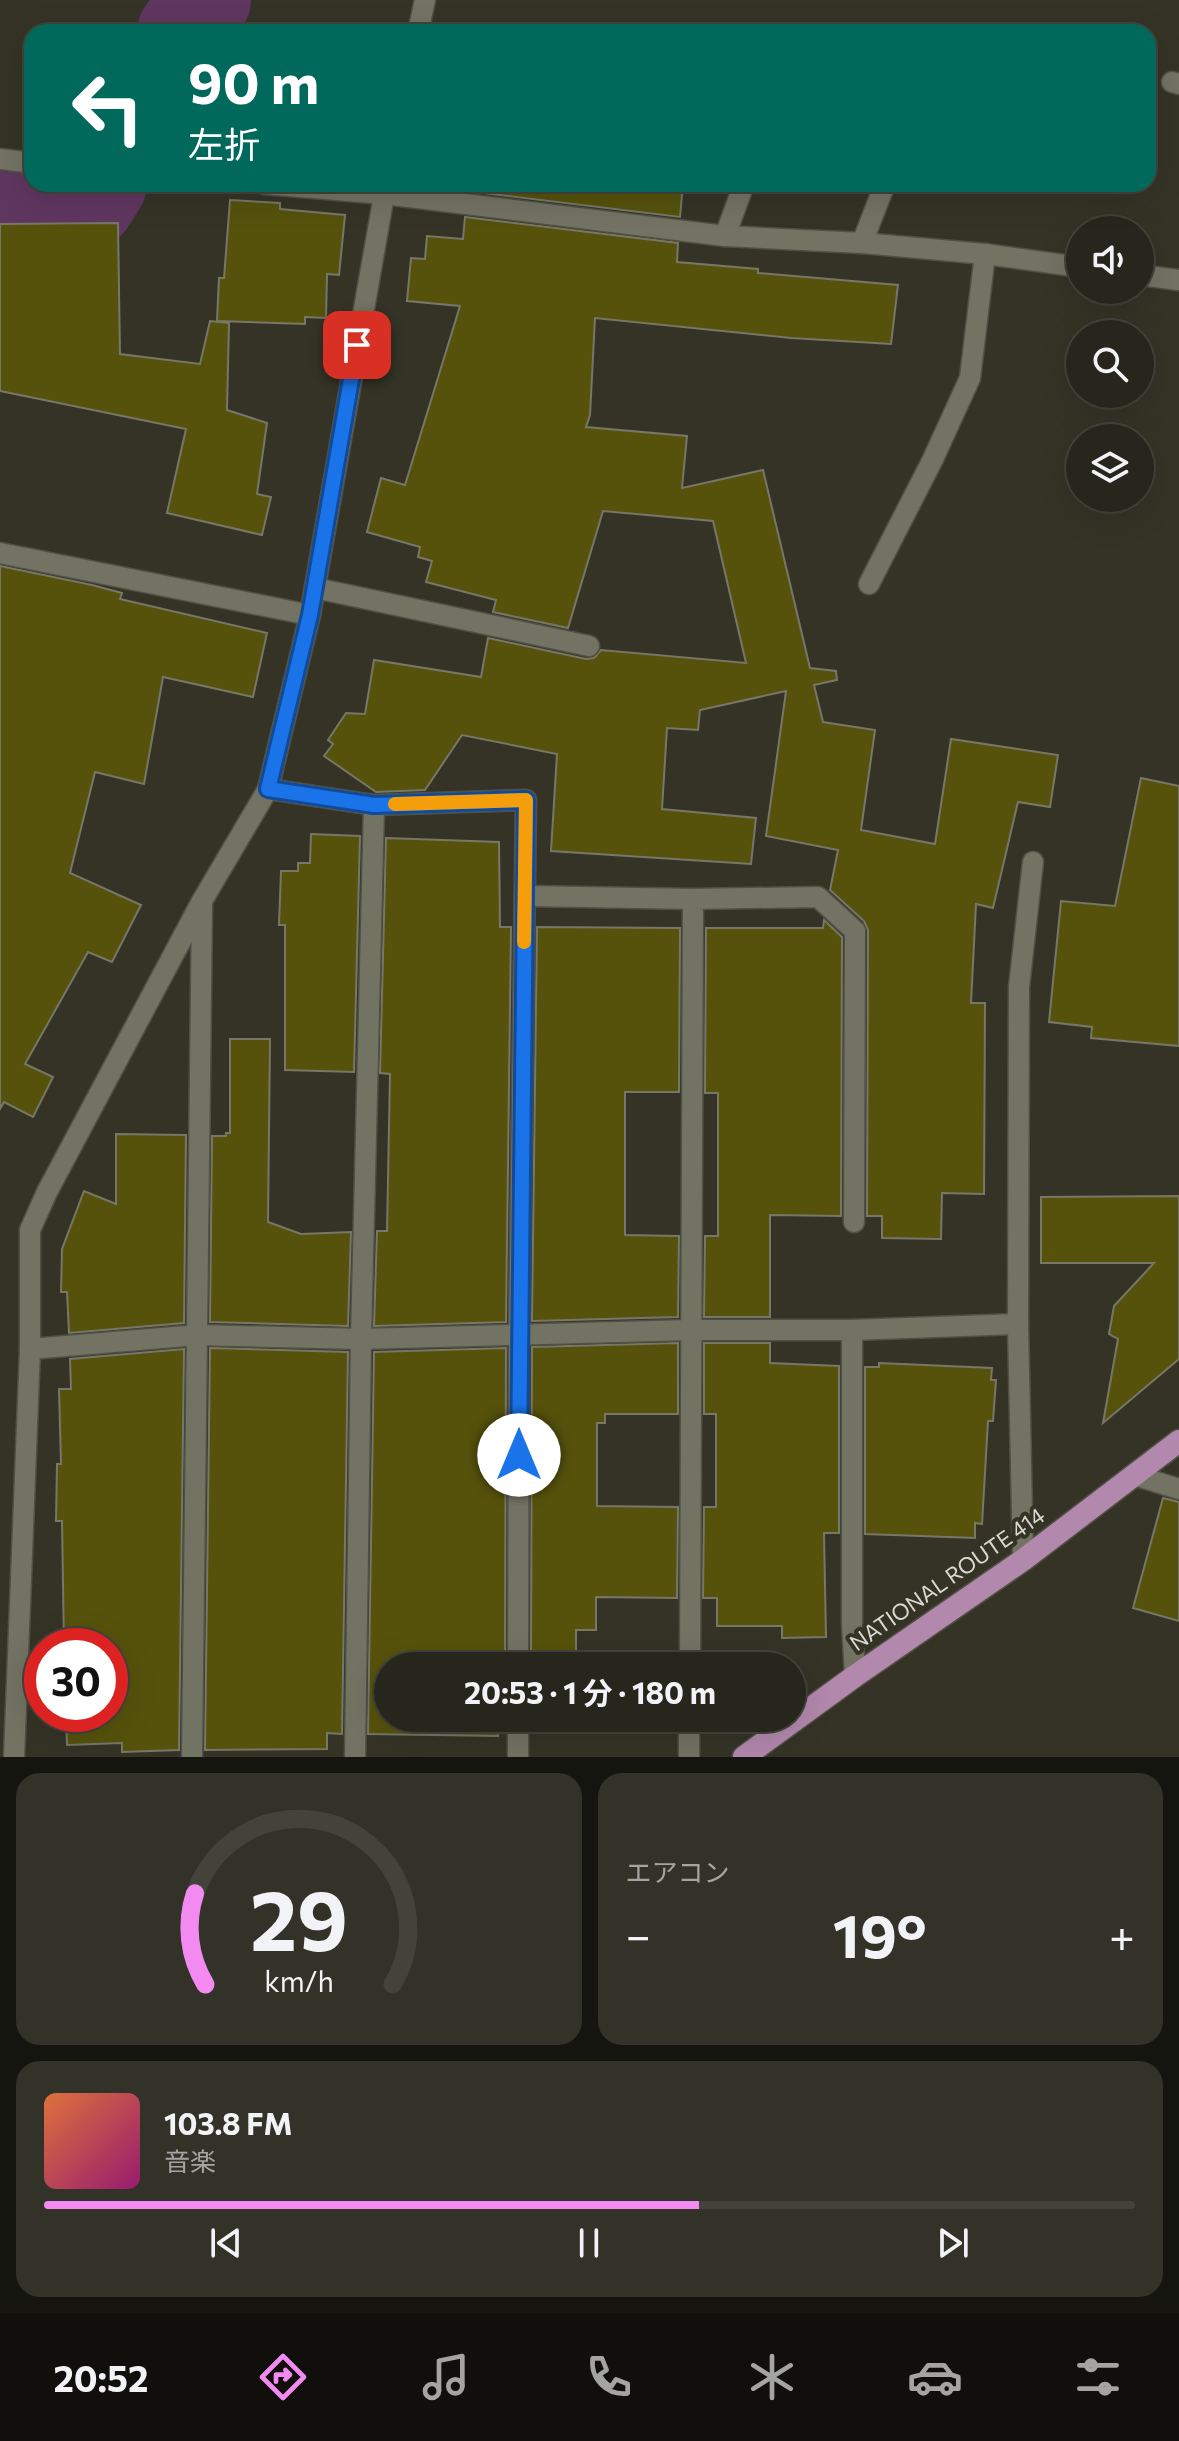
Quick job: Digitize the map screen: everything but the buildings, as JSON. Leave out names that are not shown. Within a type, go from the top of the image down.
[{"type":"highway","name":"NATIONAL ROUTE 414","points":[[744,1757],[1023,1560],[1179,1441]]},
{"type":"street","points":[[420,24],[425,0]]},
{"type":"street","points":[[0,159],[24,162]]},
{"type":"street","points":[[14,1757],[30,1349],[30,1230],[47,1192],[202,901],[268,789],[310,615],[384,192]]},
{"type":"street","points":[[407,192],[725,236],[862,243],[1066,265]]},
{"type":"street","points":[[725,236],[741,192]]},
{"type":"street","points":[[862,243],[882,192]]},
{"type":"street","points":[[869,584],[933,459],[970,378],[985,254]]},
{"type":"street","points":[[1154,277],[1179,280]]},
{"type":"street","points":[[0,553],[310,615]]},
{"type":"street","points":[[315,588],[589,646]]},
{"type":"street","points":[[268,789],[374,805],[526,800],[518,1652]]},
{"type":"street","points":[[355,1757],[374,805]]},
{"type":"street","points":[[1023,1560],[1018,1324],[1019,987],[1033,862]]},
{"type":"street","points":[[525,896],[693,899],[818,897],[855,931],[854,1222]]},
{"type":"street","points":[[690,1652],[693,899]]},
{"type":"street","points":[[192,1757],[202,901]]},
{"type":"street","points":[[30,1349],[198,1335],[361,1339],[1018,1324]]},
{"type":"street","points":[[852,1330],[852,1623],[855,1676]]},
{"type":"street","points":[[1134,1475],[1179,1489]]},
{"type":"street","points":[[518,1732],[518,1757]]},
{"type":"street","points":[[689,1732],[689,1757]]},
{"type":"waterway","points":[[188,24],[206,0]]},
{"type":"waterway","points":[[0,208],[90,203],[97,192]]},
{"type":"slow traffic","points":[[395,804],[526,800],[524,942]]},
{"type":"route","points":[[357,345],[310,615],[268,789],[374,805],[526,800],[519,1455]]}]
